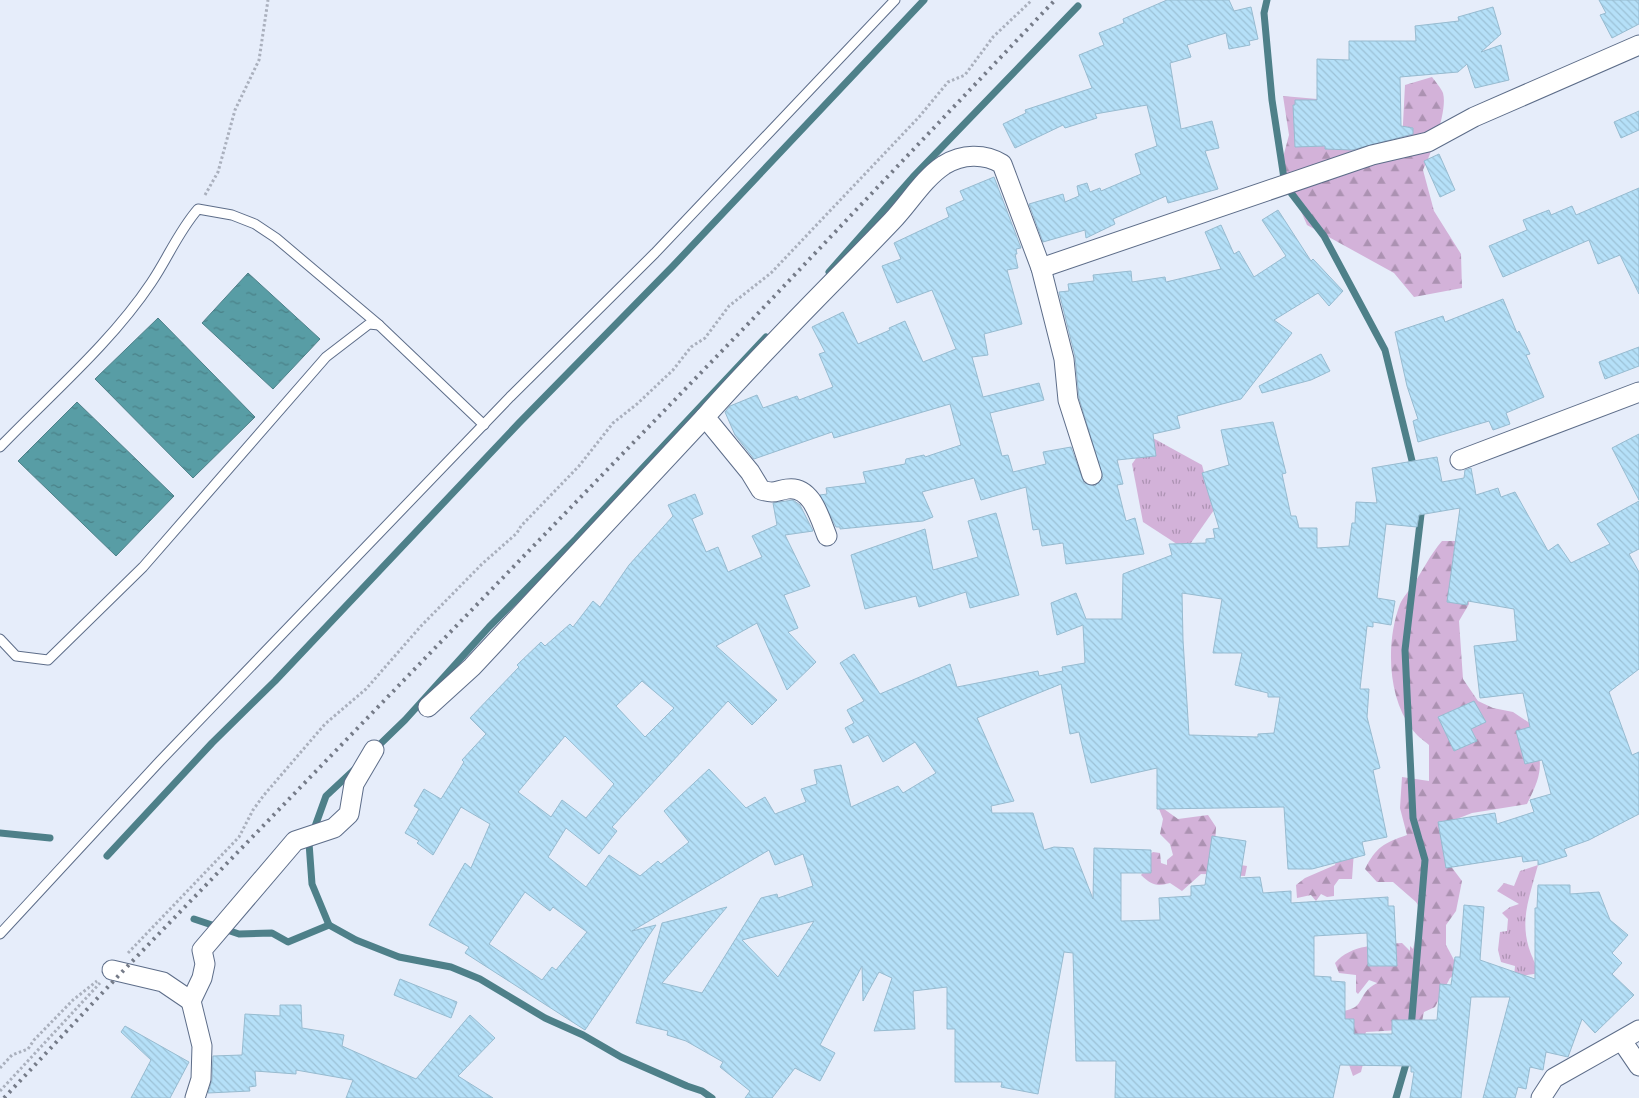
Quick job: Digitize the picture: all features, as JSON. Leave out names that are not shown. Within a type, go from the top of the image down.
[{"type":"street","points":[[1041,268],[1372,155],[1428,142],[1474,117],[1639,45]]},
{"type":"street","points":[[428,706],[472,667],[804,310],[893,220],[928,178],[946,164],[971,155],[990,157],[1002,164],[1041,268],[1064,359],[1068,400],[1092,475]]},
{"type":"street","points":[[1460,460],[1639,392]]},
{"type":"street","points":[[705,417],[761,490],[774,494],[789,488],[800,492],[813,501],[827,536]]},
{"type":"street","points":[[195,1098],[201,1079],[202,1046],[192,1001],[202,978],[205,964],[202,950],[296,840],[334,828],[349,814],[354,784],[374,750]]},
{"type":"street","points":[[112,970],[163,982],[192,1001]]},
{"type":"street","points":[[1541,1098],[1554,1078],[1639,1030]]},
{"type":"street","points":[[1622,1041],[1639,1066]]},
{"type":"lane","points":[[0,934],[160,761],[484,425],[655,253],[895,0]]},
{"type":"lane","points":[[0,447],[107,337],[151,283],[183,226],[198,209],[232,215],[255,224],[276,238],[379,325],[484,425]]},
{"type":"lane","points":[[0,639],[16,656],[48,660],[143,567],[326,357],[369,324],[379,325]]},
{"type":"path","points":[[198,209],[218,172],[234,110],[259,60],[268,0]]},
{"type":"path","points":[[0,1091],[239,837],[258,802],[325,724],[366,689],[421,626],[482,564],[517,533],[521,526],[596,448],[613,423],[637,404],[673,370],[692,347],[705,338],[729,306],[771,273],[919,117],[948,82],[965,75],[993,38],[1032,0]]},
{"type":"path","points":[[0,1068],[12,1055],[28,1049],[34,1040],[73,1000],[112,970]]},
{"type":"green space","points":[[1432,77],[1443,93],[1444,101],[1441,121],[1423,170],[1434,211],[1461,254],[1462,288],[1414,297],[1394,273],[1307,225],[1281,165],[1289,135],[1283,96],[1329,100],[1353,109],[1353,153],[1402,143],[1405,85]]},
{"type":"green space","points":[[1151,437],[1202,465],[1214,510],[1186,550],[1143,522],[1132,464]]},
{"type":"green space","points":[[1442,541],[1462,541],[1469,604],[1459,621],[1463,679],[1478,701],[1493,708],[1513,712],[1531,724],[1538,748],[1539,773],[1527,804],[1472,813],[1449,822],[1450,865],[1462,881],[1456,911],[1446,925],[1446,945],[1454,960],[1463,969],[1450,978],[1435,1007],[1424,1012],[1422,1021],[1417,1029],[1366,1032],[1360,1049],[1363,1064],[1361,1072],[1353,1076],[1330,1011],[1351,1009],[1377,983],[1369,980],[1358,994],[1356,992],[1356,975],[1339,973],[1335,963],[1349,952],[1375,945],[1402,943],[1410,951],[1410,946],[1413,949],[1422,911],[1416,902],[1393,882],[1377,882],[1365,869],[1377,851],[1392,841],[1407,835],[1400,808],[1402,777],[1429,781],[1429,745],[1412,729],[1404,716],[1394,685],[1391,651],[1395,619],[1400,604]]},
{"type":"green space","points":[[1157,804],[1178,819],[1208,815],[1216,827],[1215,845],[1228,863],[1247,866],[1245,876],[1201,874],[1182,891],[1170,883],[1158,885],[1151,883],[1141,875],[1149,866],[1149,855],[1153,852],[1160,853],[1161,863],[1167,865],[1167,860],[1173,855],[1170,844],[1160,834],[1163,819]]},
{"type":"green space","points":[[1338,849],[1354,851],[1352,879],[1339,879],[1334,886],[1334,896],[1327,897],[1321,894],[1316,901],[1311,895],[1297,898],[1296,885],[1305,878],[1335,865]]},
{"type":"green space","points":[[1538,865],[1525,919],[1528,944],[1540,973],[1514,977],[1515,966],[1501,962],[1498,950],[1500,932],[1507,931],[1508,919],[1502,913],[1510,907],[1519,904],[1497,891],[1504,883],[1514,886],[1520,871]]},
{"type":"water","points":[[248,273],[320,339],[273,389],[202,323]]},
{"type":"water","points":[[158,318],[255,417],[193,478],[95,379]]},
{"type":"water","points":[[77,402],[174,496],[116,556],[18,461]]},
{"type":"building","points":[[1167,0],[1229,0],[1234,11],[1251,7],[1258,39],[1249,41],[1250,45],[1229,49],[1226,33],[1187,45],[1191,57],[1170,63],[1181,129],[1212,121],[1219,148],[1205,151],[1218,189],[1168,203],[1166,196],[1113,219],[1115,224],[1086,238],[1085,230],[1043,242],[1029,204],[1063,194],[1065,202],[1079,196],[1077,186],[1087,183],[1090,192],[1100,188],[1101,191],[1141,174],[1135,154],[1157,146],[1147,105],[1095,114],[1097,118],[1065,128],[1063,125],[1015,148],[1003,124],[1026,113],[1025,110],[1092,88],[1079,55],[1104,45],[1099,33],[1124,23],[1123,19]]},
{"type":"building","points":[[1599,0],[1639,0],[1639,24],[1612,38],[1600,15],[1606,13]]},
{"type":"building","points":[[1493,7],[1501,34],[1481,52],[1501,45],[1509,80],[1475,88],[1467,64],[1458,72],[1400,77],[1401,126],[1413,128],[1413,134],[1352,150],[1325,149],[1325,146],[1295,147],[1293,105],[1295,105],[1295,100],[1317,100],[1317,59],[1349,60],[1349,41],[1416,41],[1415,26],[1459,21],[1458,17]]},
{"type":"building","points":[[1639,111],[1639,130],[1621,138],[1614,122]]},
{"type":"building","points":[[1439,154],[1455,190],[1440,197],[1424,161]]},
{"type":"building","points":[[994,177],[1021,248],[1016,249],[1017,254],[1015,254],[1018,268],[1007,270],[1022,324],[984,334],[988,355],[972,357],[983,397],[1039,383],[1044,400],[990,413],[1002,456],[1008,455],[1013,472],[1046,464],[1043,452],[1071,447],[1084,483],[1095,486],[1103,478],[1079,398],[1075,356],[1059,292],[1069,291],[1068,284],[1094,281],[1093,275],[1131,271],[1132,282],[1165,277],[1166,282],[1221,269],[1205,232],[1221,225],[1234,254],[1239,251],[1254,277],[1286,256],[1262,220],[1278,210],[1311,261],[1313,259],[1343,291],[1329,306],[1318,293],[1274,320],[1292,333],[1241,399],[1177,416],[1180,428],[1153,434],[1156,456],[1117,460],[1123,484],[1117,485],[1126,521],[1135,518],[1144,554],[1066,564],[1063,543],[1042,546],[1039,529],[1033,530],[1026,487],[981,500],[974,478],[922,492],[933,517],[923,521],[840,529],[840,527],[836,527],[820,495],[827,494],[826,488],[866,483],[863,472],[905,464],[906,459],[924,455],[925,457],[961,445],[950,404],[834,438],[832,432],[754,459],[735,435],[725,412],[730,406],[757,395],[763,408],[797,396],[799,400],[833,387],[819,354],[825,352],[812,327],[843,312],[858,344],[905,321],[923,362],[956,349],[932,290],[897,303],[882,266],[901,259],[894,243],[949,217],[946,208],[964,200],[960,191]]},
{"type":"building","points":[[1639,188],[1639,294],[1620,255],[1598,264],[1589,240],[1503,277],[1489,246],[1527,230],[1523,220],[1549,210],[1551,215],[1572,206],[1576,215]]},
{"type":"building","points":[[1503,299],[1517,333],[1519,331],[1530,354],[1526,355],[1544,397],[1506,413],[1510,424],[1493,430],[1489,421],[1418,442],[1413,421],[1418,419],[1407,386],[1395,332],[1443,316],[1445,322]]},
{"type":"building","points":[[1639,347],[1639,366],[1605,379],[1599,362]]},
{"type":"building","points":[[1321,354],[1330,371],[1311,380],[1262,393],[1259,386]]},
{"type":"building","points":[[1273,422],[1286,473],[1282,474],[1291,516],[1296,516],[1299,528],[1317,528],[1317,548],[1349,546],[1352,523],[1355,523],[1356,502],[1377,503],[1372,468],[1437,457],[1442,482],[1464,478],[1465,470],[1471,468],[1476,495],[1498,488],[1501,497],[1515,492],[1548,551],[1558,544],[1571,563],[1610,544],[1597,524],[1639,501],[1639,549],[1629,554],[1639,572],[1639,669],[1609,692],[1632,755],[1639,752],[1639,814],[1589,840],[1564,849],[1567,856],[1538,865],[1538,860],[1523,862],[1522,856],[1446,868],[1438,822],[1495,813],[1497,824],[1534,812],[1530,800],[1551,794],[1542,760],[1525,764],[1516,731],[1530,727],[1523,693],[1480,698],[1474,646],[1517,641],[1514,609],[1468,601],[1467,605],[1447,602],[1460,508],[1419,515],[1417,527],[1386,524],[1377,598],[1395,601],[1391,625],[1373,622],[1373,627],[1367,626],[1360,689],[1369,689],[1367,717],[1380,768],[1373,770],[1387,837],[1362,842],[1365,855],[1312,869],[1288,869],[1284,807],[1157,809],[1157,768],[1091,783],[1079,732],[1070,734],[1061,684],[977,718],[1014,801],[991,806],[992,813],[1033,813],[1044,850],[1054,847],[1073,848],[1093,899],[1094,848],[1151,850],[1151,873],[1121,873],[1121,921],[1160,920],[1159,898],[1191,896],[1191,886],[1205,885],[1212,836],[1246,841],[1240,878],[1260,877],[1263,893],[1291,891],[1291,903],[1388,897],[1388,906],[1394,906],[1397,966],[1368,966],[1367,933],[1314,936],[1314,976],[1331,977],[1331,981],[1345,982],[1345,1019],[1354,1019],[1354,1034],[1392,1034],[1392,1020],[1437,1020],[1440,984],[1451,985],[1455,957],[1460,957],[1464,905],[1484,907],[1480,960],[1535,979],[1535,908],[1537,908],[1538,885],[1570,885],[1570,894],[1599,892],[1610,920],[1628,935],[1612,953],[1622,963],[1612,974],[1634,995],[1595,1033],[1582,1019],[1568,1057],[1546,1052],[1543,1070],[1530,1067],[1526,1089],[1518,1087],[1515,1098],[1483,1098],[1510,997],[1471,997],[1461,1098],[1410,1098],[1414,1072],[1411,1072],[1411,1066],[1340,1065],[1333,1098],[1115,1098],[1116,1061],[1076,1061],[1073,953],[1064,952],[1038,1094],[1001,1087],[1002,1082],[955,1082],[955,1029],[947,1029],[947,987],[913,991],[915,1029],[874,1031],[892,978],[879,972],[863,1001],[862,966],[820,1045],[835,1053],[820,1081],[795,1068],[772,1098],[745,1098],[750,1091],[720,1067],[723,1062],[686,1041],[667,1035],[668,1031],[636,1023],[662,923],[727,907],[662,983],[702,993],[761,898],[777,894],[778,898],[813,886],[803,854],[775,865],[769,850],[632,931],[656,925],[585,1030],[465,953],[469,947],[429,925],[465,863],[471,868],[490,824],[461,807],[433,855],[417,843],[419,841],[405,833],[419,809],[414,806],[424,789],[441,799],[464,762],[462,760],[486,734],[470,718],[519,667],[517,665],[541,642],[545,646],[570,624],[573,627],[593,601],[600,607],[629,565],[673,516],[668,505],[695,494],[703,514],[692,519],[706,552],[718,547],[728,572],[762,557],[752,536],[777,525],[773,503],[793,500],[800,505],[813,531],[785,535],[810,586],[784,595],[798,628],[788,632],[816,662],[787,690],[757,623],[716,646],[777,700],[752,725],[728,701],[612,827],[617,831],[599,854],[566,828],[548,857],[586,887],[609,855],[640,876],[658,861],[661,864],[689,842],[664,811],[709,769],[746,808],[765,797],[775,814],[806,802],[801,789],[817,784],[814,770],[841,765],[851,807],[898,786],[903,793],[936,773],[915,742],[883,762],[868,735],[853,743],[845,728],[854,723],[847,710],[864,701],[840,663],[854,654],[880,694],[950,664],[957,687],[1038,671],[1039,676],[1063,671],[1062,667],[1085,663],[1083,625],[1057,635],[1051,603],[1076,593],[1086,619],[1122,619],[1123,574],[1172,555],[1169,544],[1206,543],[1206,539],[1215,538],[1213,529],[1219,528],[1202,473],[1229,465],[1221,430]],"holes":[[[1182,593],[1222,599],[1213,653],[1242,653],[1235,685],[1268,693],[1268,697],[1280,697],[1274,733],[1258,734],[1258,737],[1189,735]],[[642,681],[674,708],[645,737],[616,706]],[[565,736],[614,784],[586,818],[562,800],[551,817],[518,792]],[[525,892],[550,911],[553,907],[587,932],[556,970],[552,967],[542,980],[489,944]],[[814,921],[778,977],[742,940]]]},
{"type":"building","points":[[1639,434],[1639,500],[1612,448]]},
{"type":"building","points":[[996,513],[1019,595],[970,608],[966,592],[919,607],[916,596],[865,609],[851,555],[925,529],[933,570],[978,557],[968,521]]},
{"type":"building","points":[[1474,701],[1486,722],[1471,729],[1477,741],[1454,751],[1438,717]]},
{"type":"building","points":[[400,979],[457,1002],[451,1018],[394,995]]},
{"type":"building","points":[[280,1005],[301,1005],[302,1028],[344,1035],[342,1046],[416,1079],[470,1015],[495,1038],[458,1076],[493,1098],[346,1098],[353,1080],[296,1070],[296,1074],[255,1071],[256,1086],[249,1087],[250,1091],[208,1093],[212,1080],[213,1056],[242,1055],[245,1014],[280,1016]]},
{"type":"building","points":[[125,1026],[189,1062],[170,1098],[131,1098],[151,1060],[121,1032]]},
{"type":"waterway","points":[[107,856],[212,743],[275,681],[519,423],[673,266],[924,0]]},
{"type":"waterway","points":[[1267,0],[1264,13],[1272,100],[1285,185],[1324,236],[1385,350],[1414,469]]},
{"type":"waterway","points":[[829,272],[913,177],[1078,6]]},
{"type":"waterway","points":[[374,750],[405,720],[489,627],[576,539],[766,337]]},
{"type":"waterway","points":[[1411,1029],[1425,860],[1413,818],[1405,650],[1422,506]]},
{"type":"waterway","points":[[356,768],[326,796],[309,843],[312,884],[329,925],[356,940],[399,957],[451,967],[480,979],[545,1018],[583,1035],[621,1057],[702,1091],[712,1098]]},
{"type":"waterway","points":[[0,833],[50,838]]},
{"type":"waterway","points":[[194,919],[239,934],[272,933],[288,942],[329,925]]},
{"type":"waterway","points":[[1396,1098],[1408,1057]]},
{"type":"railway","points":[[4,1098],[121,973],[748,324],[1055,0]]}]
